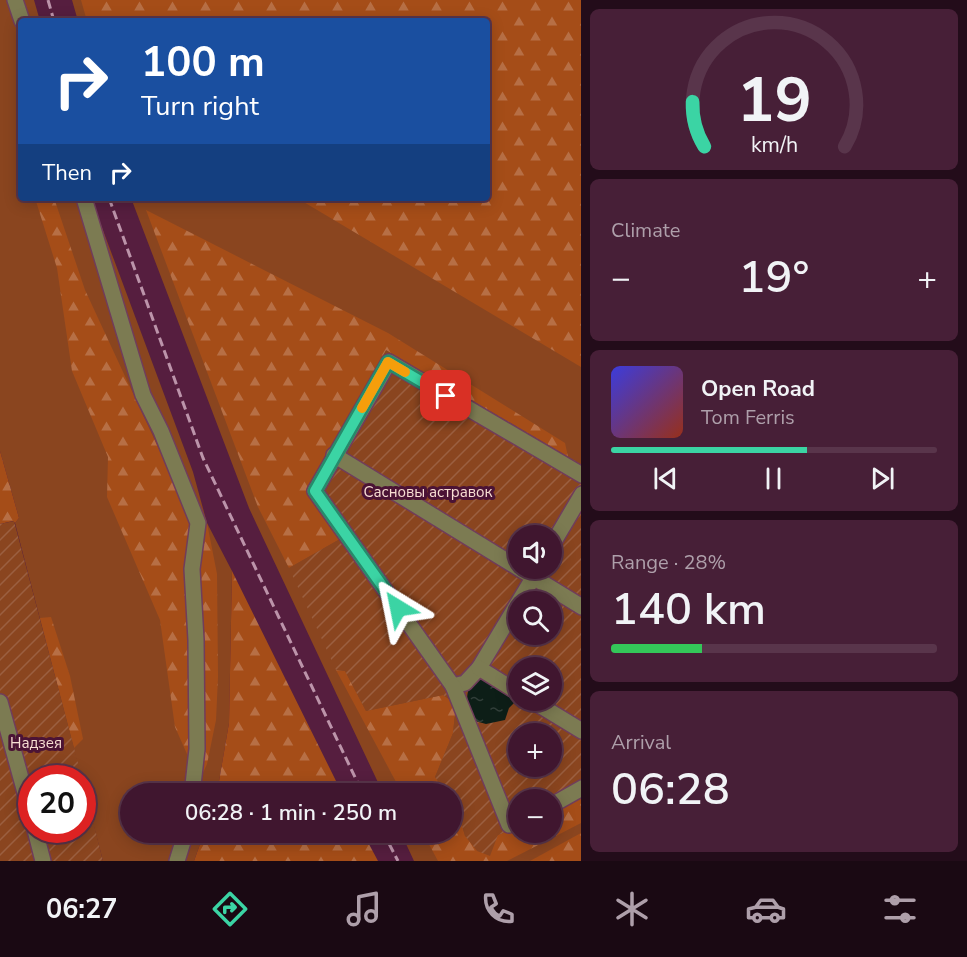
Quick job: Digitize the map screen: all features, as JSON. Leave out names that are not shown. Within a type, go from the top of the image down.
[{"type":"street","points":[[15,0],[21,18]]},
{"type":"street","points":[[85,201],[143,395],[161,431],[198,523],[192,569],[196,640],[197,749],[193,783]]},
{"type":"street","points":[[508,823],[453,687],[315,491],[388,362],[581,475]]},
{"type":"street","points":[[334,455],[508,557]]},
{"type":"street","points":[[562,528],[581,496]]},
{"type":"street","points":[[453,687],[465,683],[479,668],[532,579]]},
{"type":"street","points":[[544,579],[581,605]]},
{"type":"street","points":[[479,668],[508,686]]},
{"type":"street","points":[[0,702],[18,767]]},
{"type":"street","points":[[549,711],[581,731]]},
{"type":"street","points":[[562,800],[581,789]]},
{"type":"street","points":[[38,843],[43,861]]},
{"type":"street","points":[[177,861],[183,843]]},
{"type":"green space","points":[[0,0],[34,0],[39,18],[18,18],[18,201],[92,201],[193,472],[207,523],[232,571],[229,723],[219,783],[120,783],[120,843],[200,843],[194,861],[103,861],[96,834],[96,765],[78,765],[15,523],[19,518],[0,451]]},
{"type":"green space","points":[[72,0],[581,0],[581,861],[414,861],[406,843],[462,843],[462,783],[378,783],[249,508],[132,201],[490,201],[490,18],[77,18]]},
{"type":"green space","points":[[81,0],[581,0],[581,367],[302,201],[490,201],[490,18],[86,18]]},
{"type":"green space","points":[[36,201],[55,201],[85,290],[187,510],[207,523],[217,574],[218,677],[216,720],[207,764],[202,775],[191,763],[175,727],[160,620],[107,497],[108,457],[72,371],[57,268]]},
{"type":"green space","points":[[146,210],[388,333],[565,443],[568,457],[386,351],[340,539],[289,568],[258,507]]},
{"type":"green space","name":"Сасновы астравок","points":[[386,350],[581,464],[581,793],[562,798],[562,789],[508,789],[508,831],[498,835],[490,856],[477,851],[465,836],[462,826],[462,783],[440,783],[435,777],[453,733],[456,704],[443,695],[366,711],[345,671],[336,670],[289,568],[340,539],[309,492]]},
{"type":"green space","points":[[0,451],[19,518],[15,523],[13,521],[0,524]]},
{"type":"green space","name":"Надзея","points":[[14,521],[79,765],[18,765],[18,843],[96,843],[96,833],[103,861],[0,861],[0,524]]},
{"type":"green space","points":[[232,571],[337,783],[219,783],[229,723]]},
{"type":"green space","points":[[51,617],[70,676],[83,739],[74,748],[40,618]]},
{"type":"green space","points":[[336,670],[345,671],[366,711],[443,695],[456,704],[453,733],[435,777],[440,783],[397,783]]},
{"type":"green space","points":[[581,793],[581,823],[562,833],[562,805]]},
{"type":"green space","points":[[462,825],[465,836],[498,835],[508,831],[508,843],[542,843],[507,861],[438,861],[428,843],[462,843]]},
{"type":"green space","points":[[581,833],[581,861],[530,861]]},
{"type":"green space","points":[[200,843],[368,843],[378,861],[194,861]]},
{"type":"water","points":[[487,679],[508,693],[508,711],[505,720],[486,724],[475,721],[468,705],[467,695],[474,680]]},
{"type":"railway","points":[[48,0],[53,18]]},
{"type":"railway","points":[[110,201],[203,458],[358,783]]},
{"type":"railway","points":[[389,843],[398,861]]},
{"type":"slow traffic","points":[[362,408],[388,362],[405,372]]},
{"type":"route","points":[[398,608],[315,491],[388,362],[446,396]]}]
